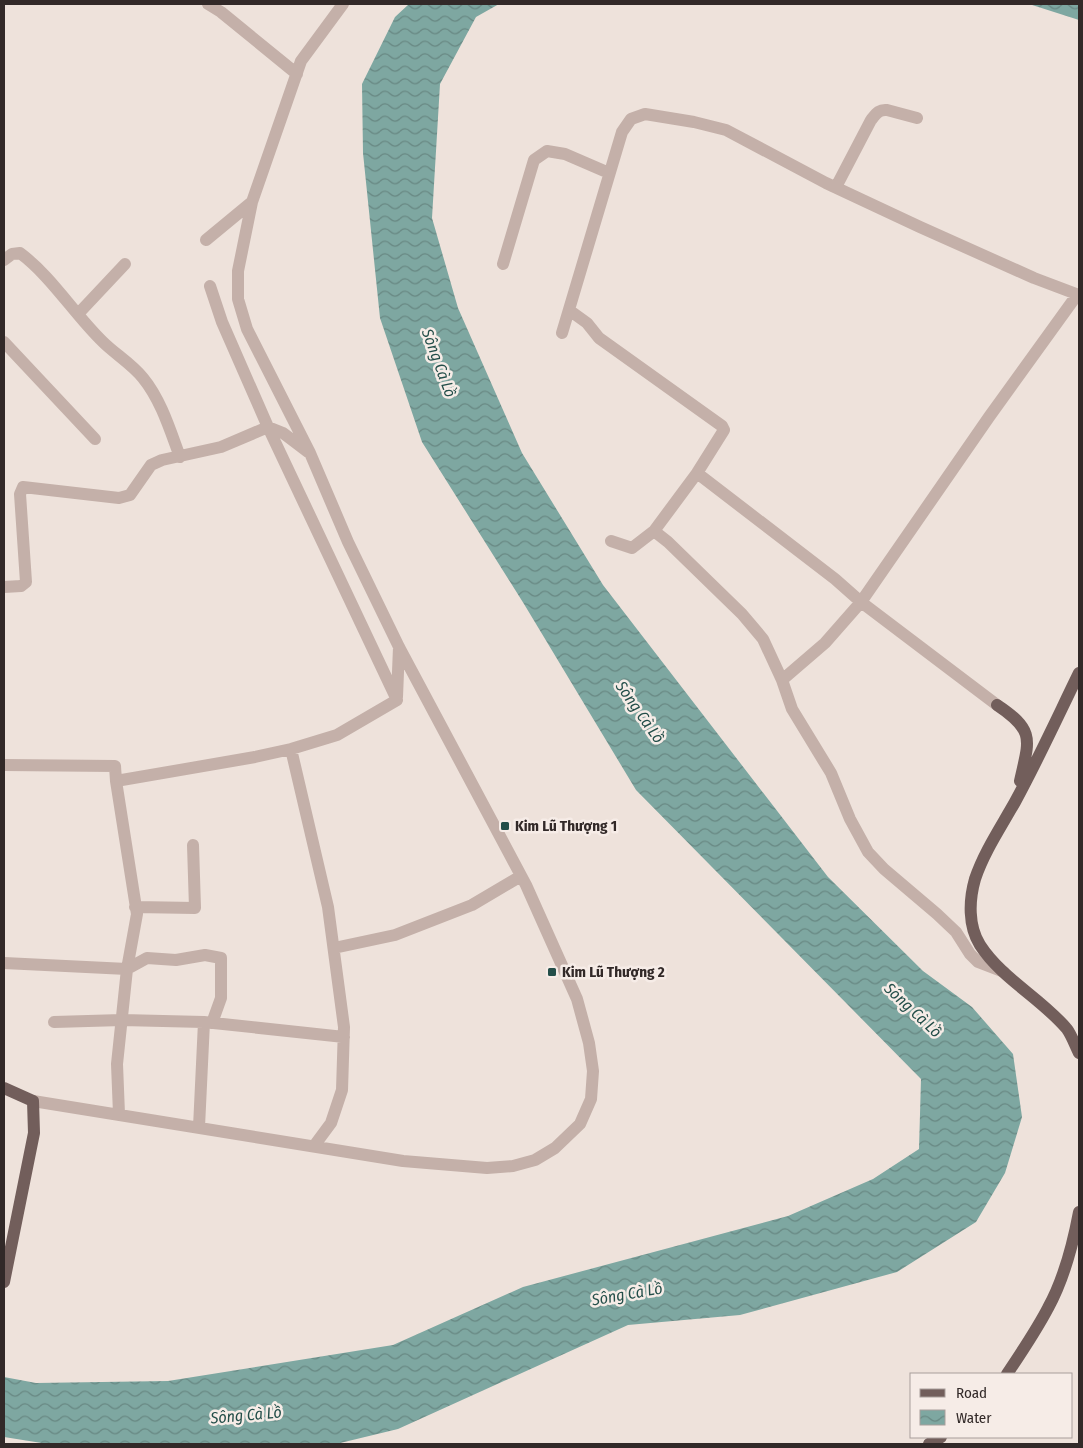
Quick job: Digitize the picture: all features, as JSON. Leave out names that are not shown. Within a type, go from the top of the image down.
[{"type":"main road","points":[[1079,673],[1015,801],[996,834],[975,879],[970,907],[973,928],[980,944],[995,964],[1043,1004],[1068,1030],[1079,1052]]},
{"type":"main road","points":[[997,705],[1013,716],[1028,738],[1015,801]]},
{"type":"main road","points":[[4,1088],[33,1102],[34,1133],[4,1282]]},
{"type":"main road","points":[[1007,1373],[1049,1307],[1065,1268],[1075,1235],[1079,1212]]},
{"type":"main road","points":[[928,1444],[939,1438]]},
{"type":"street","points":[[208,4],[221,12],[296,74]]},
{"type":"street","points":[[33,1102],[403,1160],[487,1168],[513,1166],[535,1160],[555,1148],[580,1124],[591,1098],[593,1071],[589,1043],[577,999],[521,876],[399,647],[348,542],[310,453],[247,329],[238,299],[238,271],[252,202],[296,74],[301,61],[343,4]]},
{"type":"street","points":[[836,188],[872,120],[879,111],[882,109],[917,118]]},
{"type":"street","points":[[562,333],[622,132],[630,119],[645,114],[694,122],[726,130],[836,188],[920,228],[1034,278],[1078,295],[989,417],[861,602],[825,643],[782,680]]},
{"type":"street","points":[[503,264],[534,160],[546,152],[565,154],[609,173]]},
{"type":"street","points":[[206,240],[252,202]]},
{"type":"street","points":[[4,260],[12,254],[20,253],[46,278],[103,342],[143,378],[162,408],[180,457]]},
{"type":"street","points":[[78,314],[125,264]]},
{"type":"street","points":[[210,286],[222,322],[268,428],[397,700]]},
{"type":"street","points":[[569,310],[586,323],[599,338],[722,426],[724,430],[697,473],[654,531],[632,548],[610,541]]},
{"type":"street","points":[[4,342],[95,440]]},
{"type":"street","points":[[4,587],[21,586],[26,582],[20,494],[23,487],[119,498],[130,494],[152,465],[162,460],[221,447],[268,428],[283,434],[310,453]]},
{"type":"street","points":[[697,473],[835,579],[861,602],[997,705]]},
{"type":"street","points":[[654,531],[668,542],[742,614],[763,639],[782,680],[792,709],[831,773],[850,819],[868,852],[884,870],[956,932],[970,954],[978,962],[1005,973]]},
{"type":"street","points":[[397,700],[399,647]]},
{"type":"street","points":[[116,782],[291,749],[337,734],[397,700]]},
{"type":"street","points":[[291,749],[328,907],[339,982],[344,1036],[342,1090],[331,1123],[314,1146]]},
{"type":"street","points":[[4,765],[115,766],[136,914],[127,969],[117,1064],[119,1114]]},
{"type":"street","points":[[135,907],[195,908],[193,845]]},
{"type":"street","points":[[334,948],[394,936],[472,906],[521,876]]},
{"type":"street","points":[[4,963],[127,969],[147,958],[176,960],[205,955],[221,958],[221,998],[208,1022],[199,1127]]},
{"type":"street","points":[[54,1022],[122,1020],[208,1022],[344,1036]]},
{"type":"water","name":"Sông Cà Lồ","points":[[409,4],[499,4],[476,17],[440,84],[432,218],[458,308],[522,453],[603,585],[828,877],[923,971],[972,1007],[1013,1054],[1022,1117],[1005,1173],[976,1222],[897,1272],[740,1315],[628,1325],[398,1429],[336,1444],[48,1444],[4,1437],[4,1377],[36,1383],[168,1381],[393,1345],[523,1287],[788,1216],[873,1179],[919,1149],[921,1079],[636,790],[524,604],[422,442],[380,318],[363,153],[362,84],[395,17]]},
{"type":"water","points":[[1029,4],[1079,4],[1079,20]]},
{"type":"place","name":"Kim Lũ Thượng 1","points":[[505,826]]},
{"type":"place","name":"Kim Lũ Thượng 2","points":[[552,972]]}]
